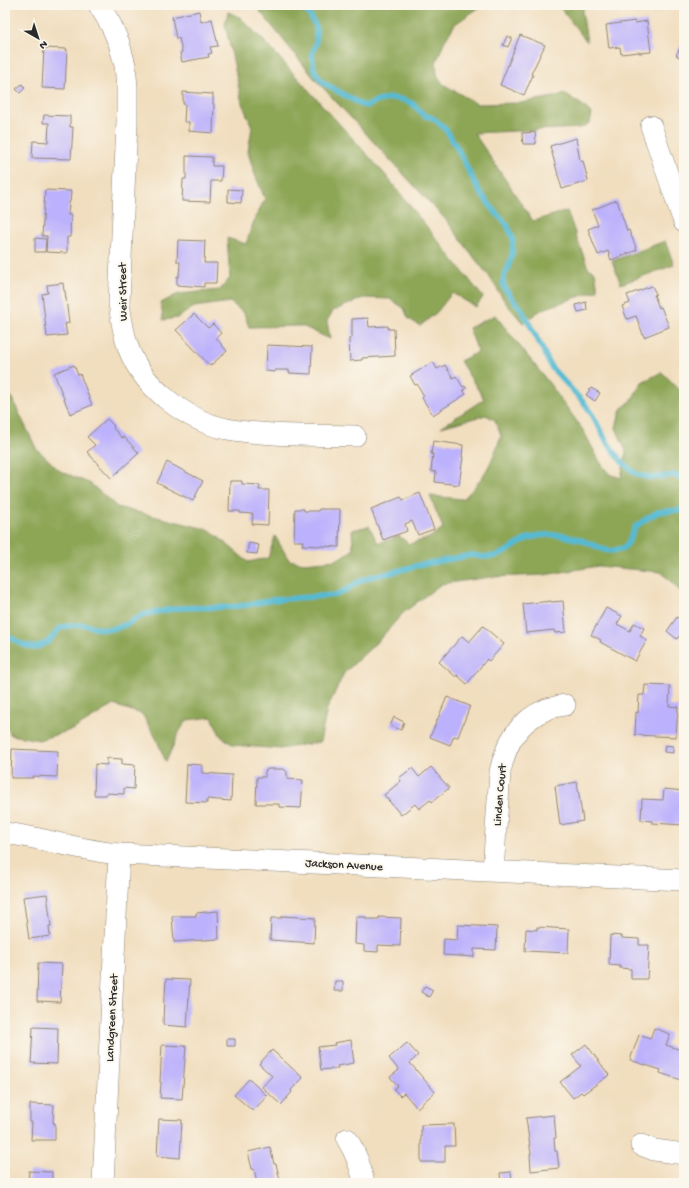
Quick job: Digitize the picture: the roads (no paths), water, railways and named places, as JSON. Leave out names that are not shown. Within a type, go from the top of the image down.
[{"type":"street","name":"Weir Street","points":[[99,5],[117,37],[125,64],[127,87],[127,123],[119,302],[122,326],[128,348],[135,362],[149,383],[175,406],[194,417],[211,423],[226,428],[254,432],[354,436]]},
{"type":"street","points":[[651,126],[684,222]]},
{"type":"street","name":"Linden Court","points":[[494,871],[500,772],[508,744],[518,729],[532,717],[548,709],[565,705]]},
{"type":"street","name":"Jackson Avenue","points":[[5,833],[101,852],[119,854],[684,880]]},
{"type":"street","name":"Landgreen Street","points":[[103,1183],[119,854]]},
{"type":"street","points":[[347,1139],[361,1168],[364,1183]]},
{"type":"street","points":[[641,1145],[654,1150],[684,1154]]},
{"type":"waterway","points":[[298,5],[309,14],[316,27],[316,43],[312,54],[314,70],[322,82],[362,105],[368,106],[374,102],[390,98],[400,99],[412,103],[425,116],[431,117],[437,121],[447,131],[479,191],[507,225],[513,238],[512,255],[503,282],[505,289],[521,308],[551,367],[585,404],[607,442],[622,462],[636,474],[651,478],[675,475],[684,480]]},
{"type":"waterway","points":[[5,634],[21,644],[35,648],[48,642],[60,628],[73,625],[86,625],[102,629],[112,629],[125,625],[145,614],[179,608],[230,607],[271,600],[336,595],[358,582],[373,576],[419,565],[472,555],[483,557],[496,556],[526,539],[542,535],[561,535],[581,540],[605,550],[612,551],[623,548],[628,543],[635,527],[658,512],[684,510]]}]
